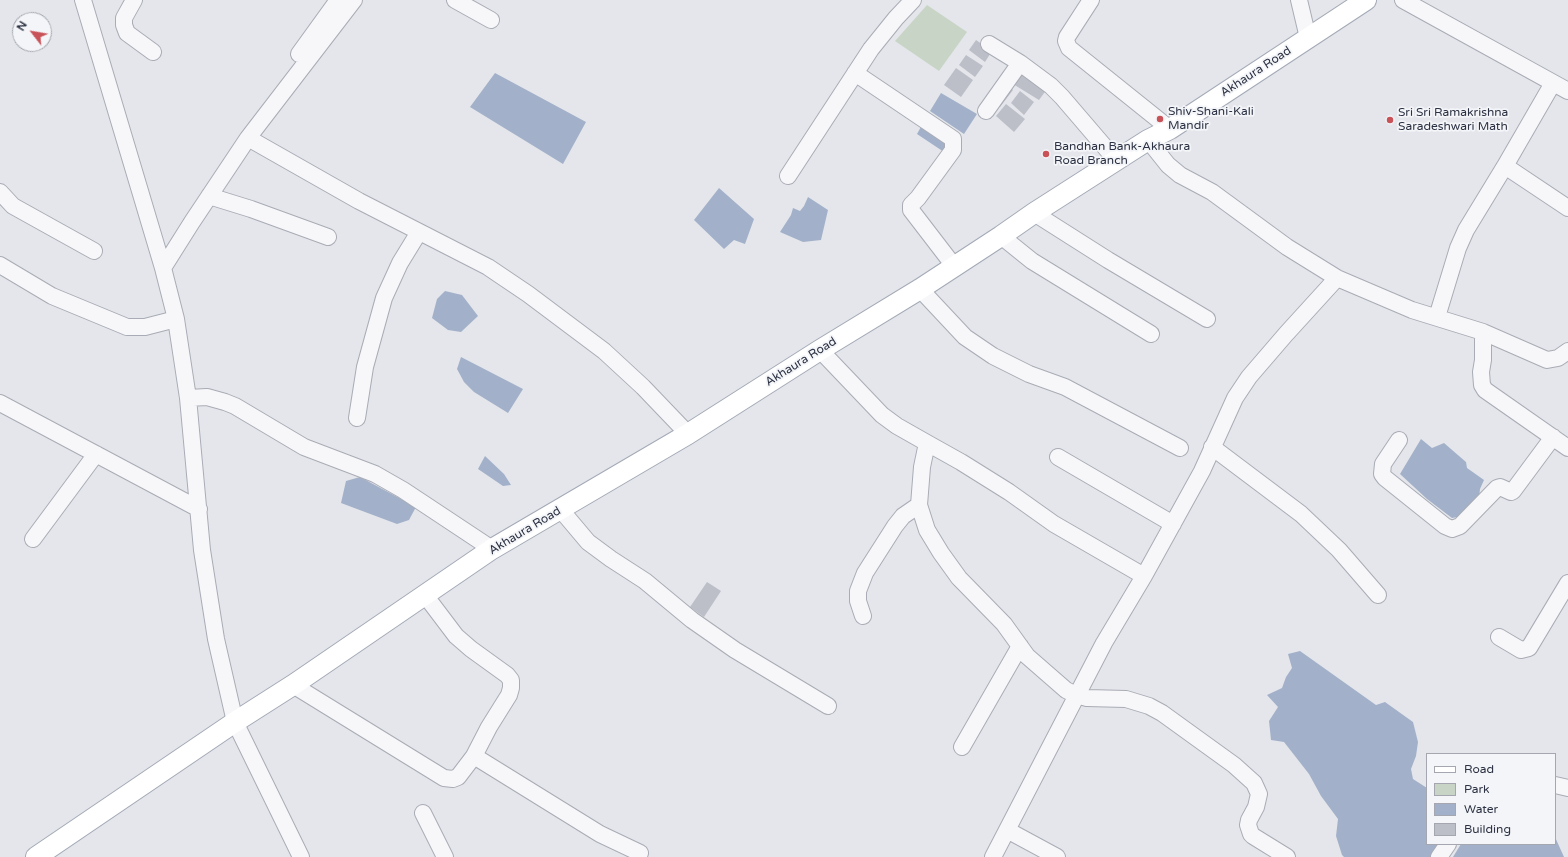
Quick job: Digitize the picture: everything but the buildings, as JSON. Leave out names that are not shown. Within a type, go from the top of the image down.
[{"type":"main road","name":"Akhaura Road","points":[[36,857],[235,722],[293,685],[492,549],[688,434],[820,350],[920,289],[1034,213],[1148,140],[1170,129],[1366,0]]},
{"type":"street","points":[[83,0],[176,319],[188,398],[202,550],[216,639],[235,722],[300,857]]},
{"type":"street","points":[[134,0],[124,18],[124,25],[127,32],[153,52]]},
{"type":"street","points":[[289,85],[284,78],[286,72],[338,0]]},
{"type":"street","points":[[162,268],[248,138],[354,0]]},
{"type":"street","points":[[455,0],[491,20]]},
{"type":"street","points":[[788,176],[882,34],[913,0]]},
{"type":"street","points":[[1091,0],[1067,37],[1066,41],[1068,48],[1170,129]]},
{"type":"street","points":[[1299,0],[1308,38]]},
{"type":"street","points":[[1403,0],[1568,91]]},
{"type":"street","points":[[989,44],[1020,62],[1051,86],[1116,160]]},
{"type":"street","points":[[986,112],[1020,62]]},
{"type":"street","points":[[855,73],[953,140],[953,150],[918,198],[911,205],[911,210],[954,266]]},
{"type":"street","points":[[1437,317],[1466,230],[1553,83]]},
{"type":"street","points":[[248,138],[359,201],[488,267],[528,294],[624,368],[688,434]]},
{"type":"street","points":[[1148,140],[1168,165],[1180,175],[1212,192],[1287,247],[1338,278],[1412,310],[1437,317],[1483,334],[1547,360],[1558,358],[1568,351]]},
{"type":"street","points":[[1504,166],[1568,208]]},
{"type":"street","points":[[0,192],[14,206],[94,251]]},
{"type":"street","points":[[209,196],[251,209],[328,237]]},
{"type":"street","points":[[1034,213],[1108,260],[1207,318]]},
{"type":"street","points":[[357,418],[365,367],[384,298],[400,263],[419,232]]},
{"type":"street","points":[[1001,236],[1032,261],[1151,334]]},
{"type":"street","points":[[0,265],[52,296],[127,327],[151,325],[176,319]]},
{"type":"street","points":[[993,857],[1104,643],[1144,576],[1202,471],[1235,398],[1249,378],[1286,334],[1338,278]]},
{"type":"street","points":[[920,289],[965,337],[986,352],[1029,374],[1065,387],[1180,448]]},
{"type":"street","points":[[1483,334],[1483,360],[1481,372],[1482,385],[1485,390],[1568,448]]},
{"type":"street","points":[[820,350],[882,415],[897,426],[961,462],[1009,492],[1054,524],[1144,576]]},
{"type":"street","points":[[188,398],[208,398],[226,402],[304,447],[375,474],[403,490],[492,549]]},
{"type":"street","points":[[0,403],[199,509]]},
{"type":"street","points":[[1399,440],[1383,464],[1382,474],[1445,526],[1452,529],[1460,526],[1497,488],[1500,487],[1510,492],[1513,491],[1553,437]]},
{"type":"street","points":[[927,443],[922,467],[919,505],[927,530],[941,554],[959,578],[1004,624],[1027,656],[1066,690],[1076,696],[1087,698],[1126,699],[1149,706],[1162,713],[1234,765],[1254,783],[1259,794],[1256,807],[1249,820],[1248,825],[1251,834],[1287,857]]},
{"type":"street","points":[[1212,447],[1307,519],[1338,550],[1378,595]]},
{"type":"street","points":[[33,539],[96,454]]},
{"type":"street","points":[[1058,457],[1172,524]]},
{"type":"street","points":[[863,616],[858,601],[858,591],[865,573],[895,526],[903,516],[919,505]]},
{"type":"street","points":[[560,510],[588,542],[610,559],[645,581],[692,620],[735,650],[828,706]]},
{"type":"street","points":[[1499,638],[1521,650],[1529,648],[1568,583]]},
{"type":"street","points":[[293,685],[444,778],[453,779],[458,777],[474,756],[508,695],[511,688],[511,680],[507,675],[470,649],[456,636],[425,595]]},
{"type":"street","points":[[962,747],[1020,646]]},
{"type":"street","points":[[474,756],[600,834],[640,853]]},
{"type":"street","points":[[1556,785],[1568,788]]},
{"type":"street","points":[[423,813],[445,857]]},
{"type":"street","points":[[1007,830],[1057,857]]},
{"type":"street","points":[[1439,857],[1447,845]]},
{"type":"green space","points":[[927,5],[967,32],[939,71],[895,41]]},
{"type":"water","points":[[495,73],[586,122],[563,164],[470,107]]},
{"type":"water","points":[[941,93],[977,114],[964,134],[930,111]]},
{"type":"water","points":[[927,116],[960,138],[950,156],[917,134]]},
{"type":"water","points":[[719,188],[754,219],[745,244],[734,240],[724,249],[694,220]]},
{"type":"water","points":[[808,197],[828,210],[821,240],[803,242],[780,232],[791,215],[793,208],[800,211]]},
{"type":"water","points":[[445,291],[462,295],[478,316],[461,332],[448,330],[432,318],[437,299]]},
{"type":"water","points":[[461,357],[523,389],[508,413],[474,392],[464,382],[457,369]]},
{"type":"water","points":[[1421,439],[1432,448],[1444,443],[1466,462],[1467,468],[1484,480],[1480,489],[1479,498],[1469,515],[1452,518],[1427,499],[1400,474]]},
{"type":"water","points":[[485,456],[504,474],[511,485],[503,486],[478,469]]},
{"type":"water","points":[[360,477],[416,507],[409,520],[397,524],[341,503],[346,481]]},
{"type":"water","points":[[1300,651],[1376,705],[1385,702],[1413,722],[1418,742],[1416,756],[1411,769],[1413,779],[1426,787],[1426,845],[1443,845],[1435,857],[1344,857],[1342,855],[1336,836],[1338,819],[1321,796],[1309,774],[1284,742],[1271,740],[1269,721],[1278,707],[1267,695],[1282,688],[1286,677],[1292,668],[1288,654]]},
{"type":"water","points":[[1556,839],[1564,857],[1453,857],[1460,845],[1556,845]]},
{"type":"place","name":"Shiv-Shani-Kali Mandir","points":[[1160,119]]},
{"type":"place","name":"Sri Sri Ramakrishna Saradeshwari Math","points":[[1390,120]]},
{"type":"place","name":"Bandhan Bank-Akhaura Road Branch","points":[[1046,154]]}]
